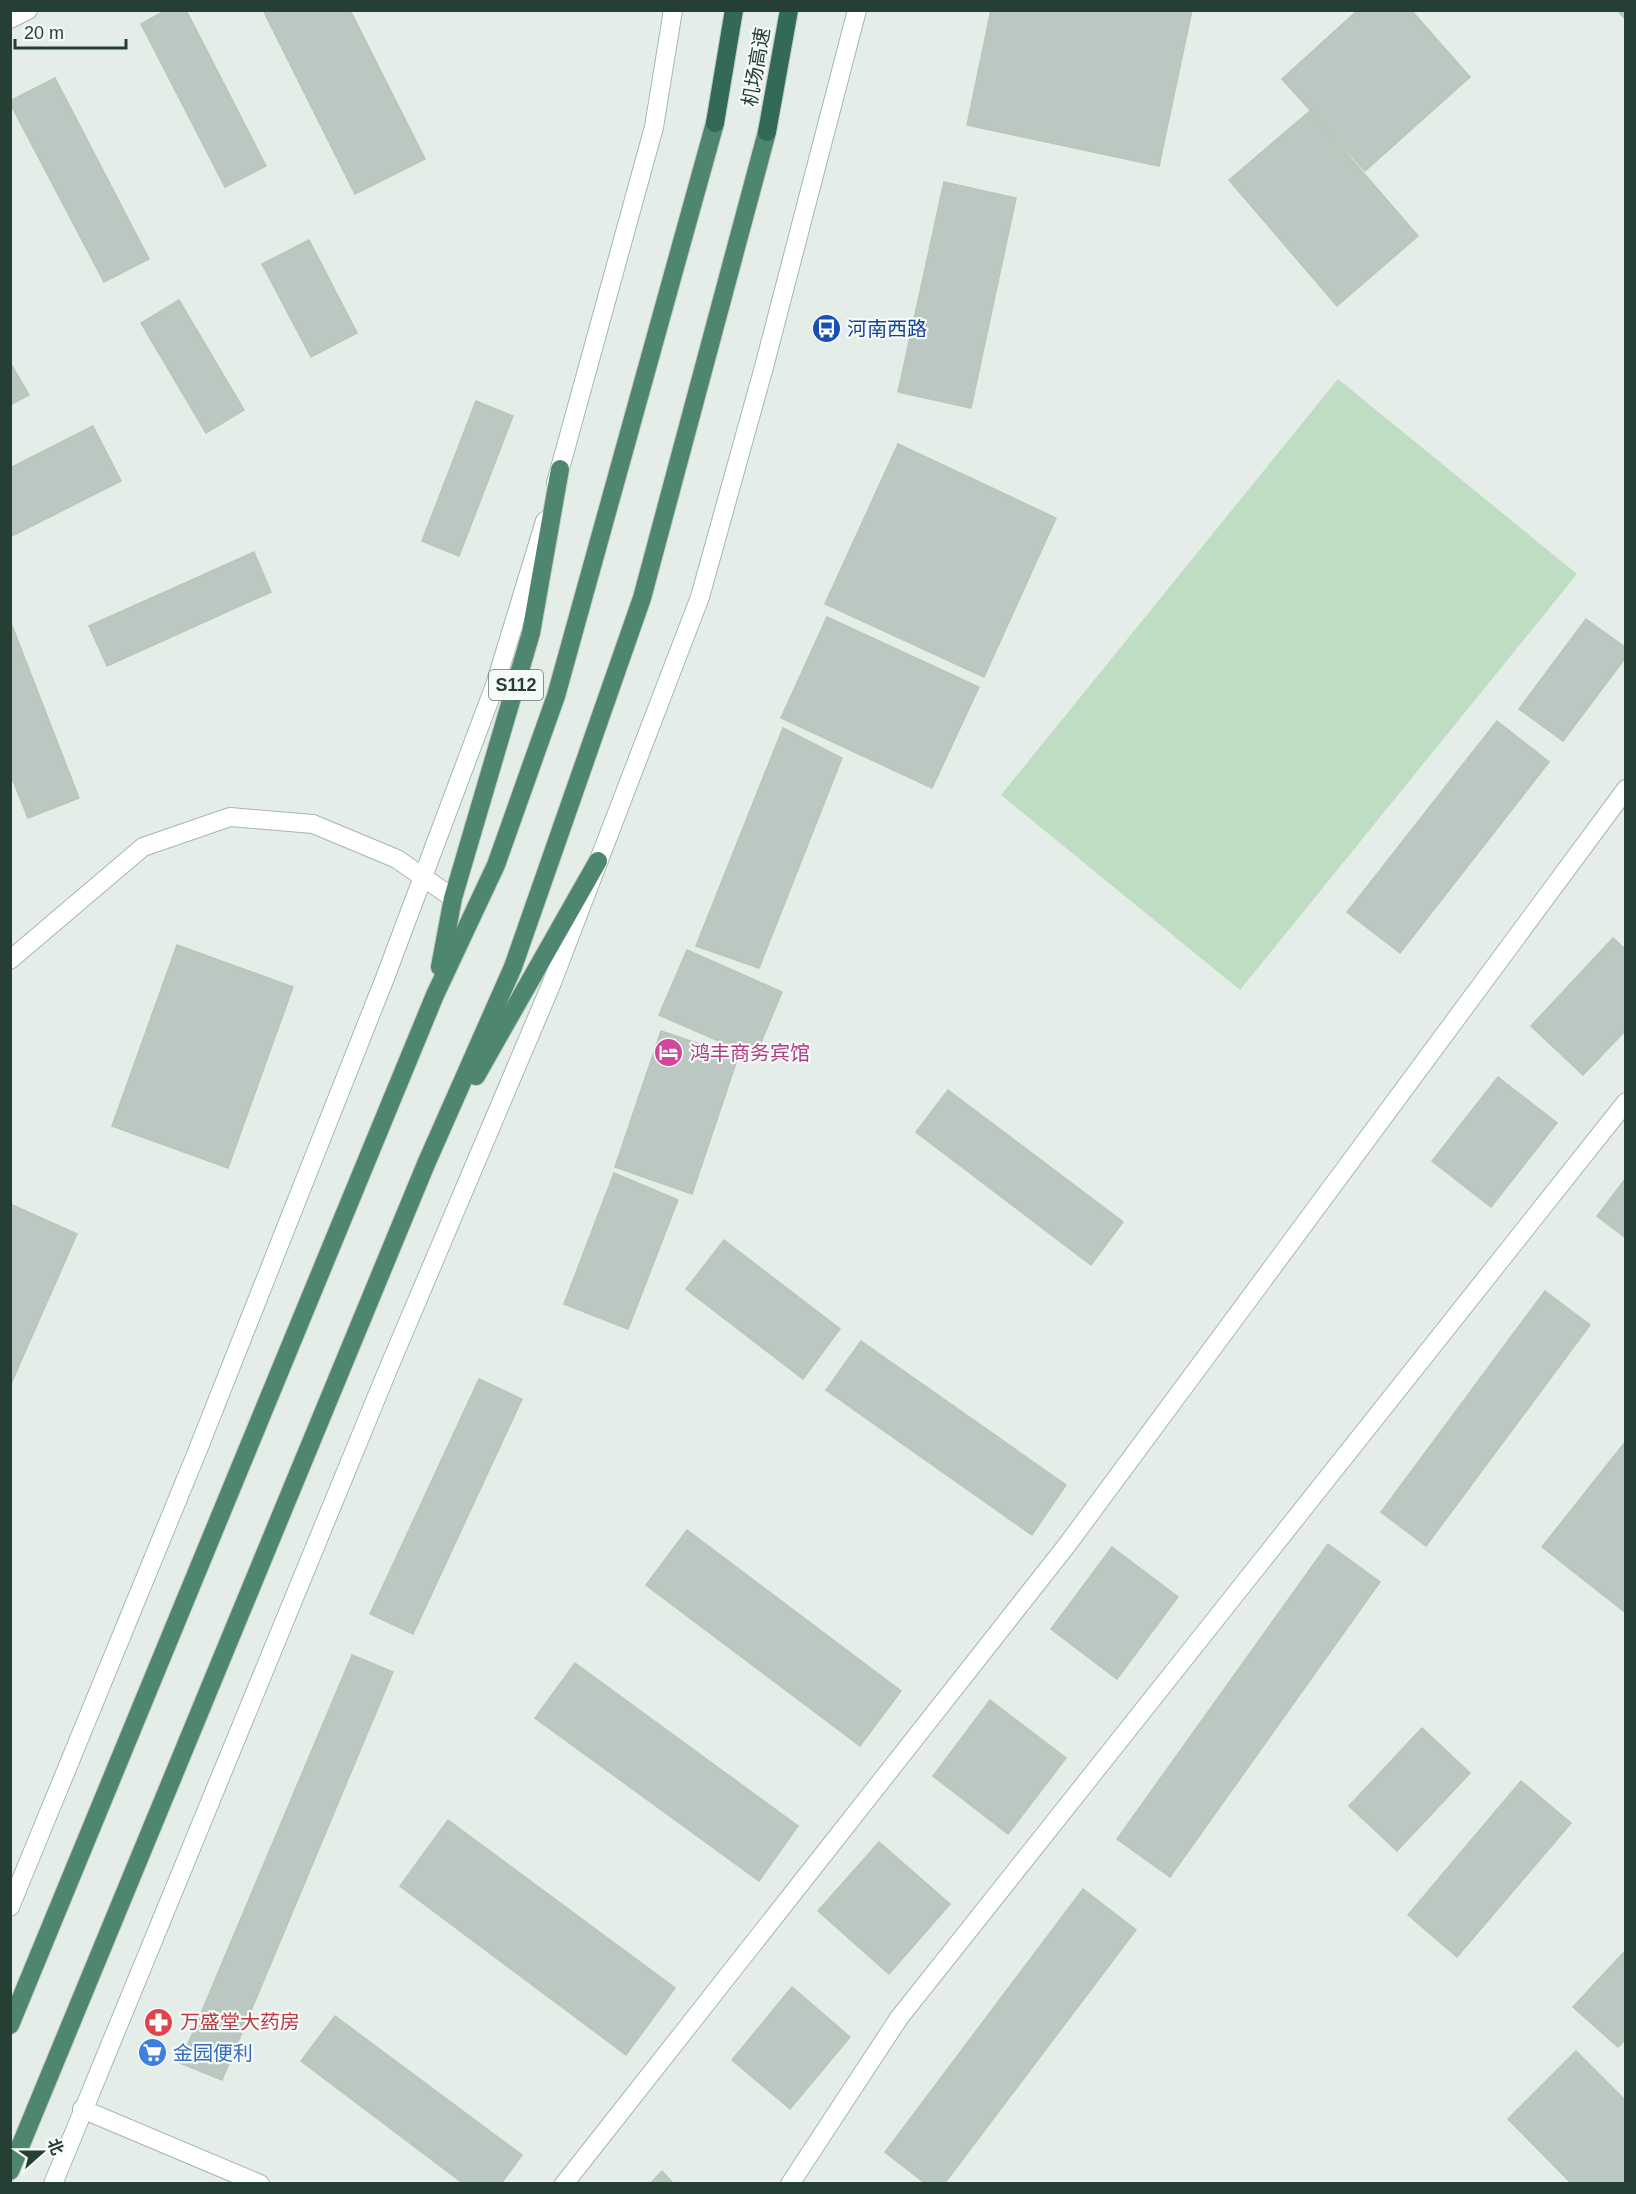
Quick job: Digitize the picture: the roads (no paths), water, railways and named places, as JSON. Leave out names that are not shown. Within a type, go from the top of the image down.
[{"type":"highway","name":"机场高速","points":[[435,995],[496,865],[556,696],[715,123],[734,10]]},
{"type":"highway","name":"机场高速","points":[[426,1164],[513,967],[642,598],[767,132],[789,10]]},
{"type":"highway","name":"S112","points":[[435,995],[453,898],[531,633],[560,469]]},
{"type":"highway","points":[[10,2171],[426,1164],[598,861]]},
{"type":"highway","points":[[10,2025],[435,995]]},
{"type":"main road","points":[[10,19],[28,10]]},
{"type":"main road","name":"S112","points":[[560,469],[654,127],[673,10]]},
{"type":"main road","points":[[53,2184],[389,1367],[551,985],[700,597],[764,367],[857,10]]},
{"type":"main road","points":[[10,1906],[195,1457],[423,877],[495,685],[560,469]]},
{"type":"main road","points":[[564,2184],[1067,1545],[1626,789]]},
{"type":"main road","points":[[10,960],[143,847],[230,817],[313,824],[397,859],[453,898]]},
{"type":"main road","points":[[790,2184],[899,2018],[1626,1102]]},
{"type":"main road","points":[[82,2109],[260,2184]]},
{"type":"place","name":"河南西路","points":[[826,329]]},
{"type":"place","name":"鸿丰商务宾馆","points":[[669,1053]]},
{"type":"place","name":"万盛堂大药房","points":[[159,2022]]},
{"type":"place","name":"金园便利","points":[[152,2053]]}]
